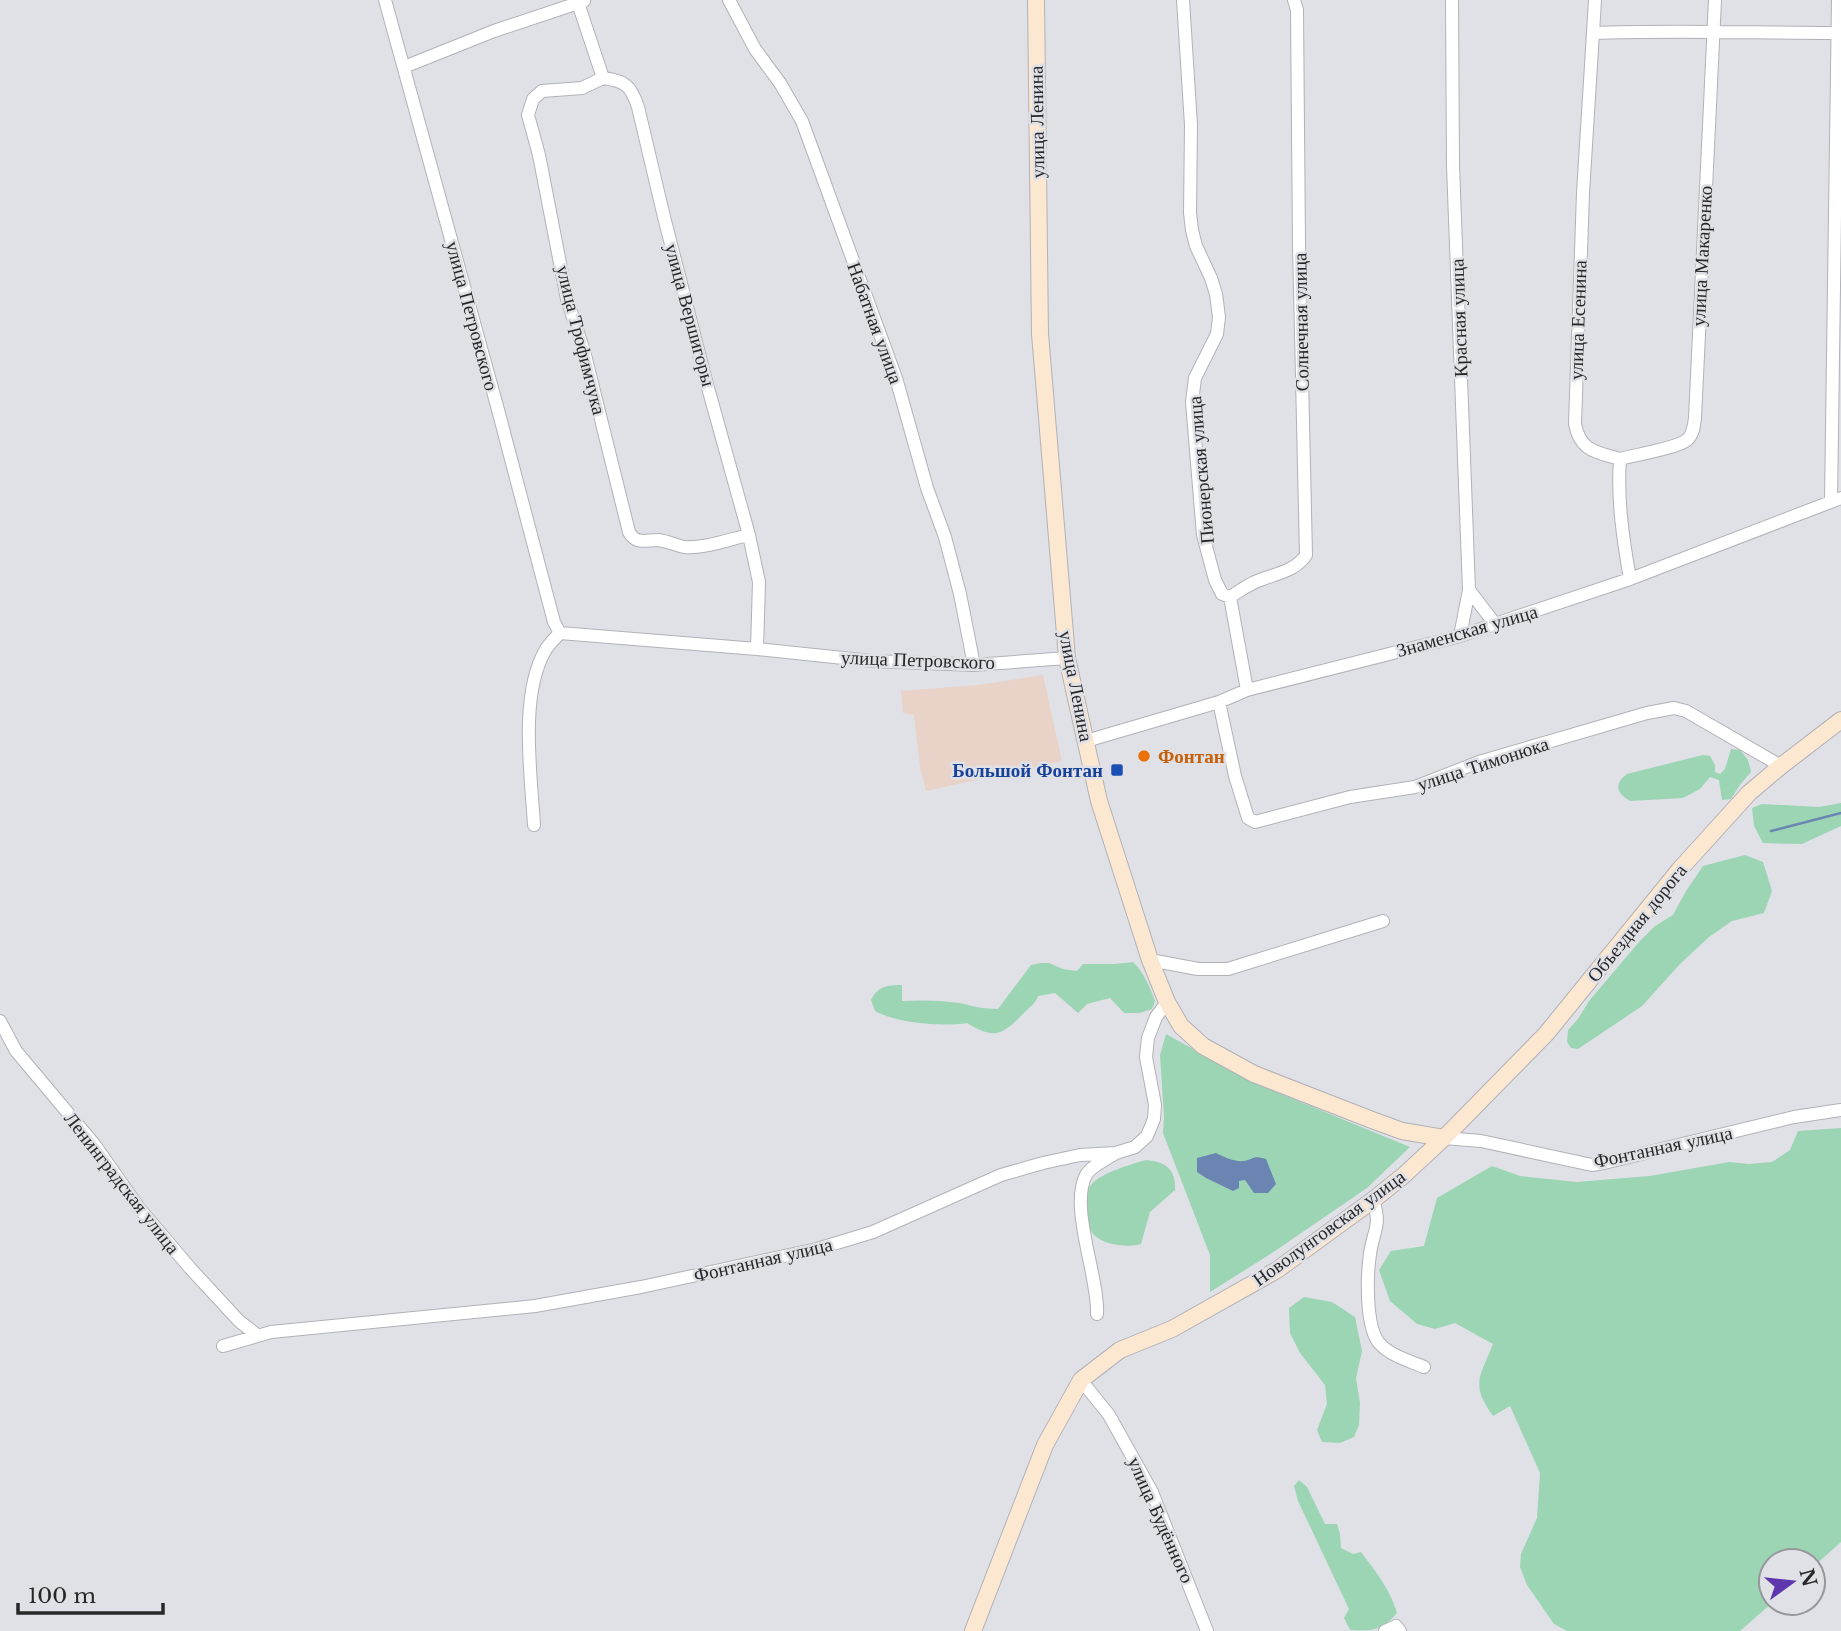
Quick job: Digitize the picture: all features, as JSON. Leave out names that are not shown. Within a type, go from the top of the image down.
[{"type":"street","name":"улица Петровского","points":[[385,0],[554,622],[560,633],[757,649],[872,662],[974,665],[1067,658]]},
{"type":"street","name":"Набатная улица","points":[[729,0],[755,49],[803,121],[895,378],[926,488],[945,537],[974,665]]},
{"type":"street","name":"улица Ленина","points":[[1036,0],[1040,334],[1067,658],[1099,801],[1150,960],[1167,1002],[1181,1026],[1203,1046],[1254,1074],[1402,1131],[1444,1138]]},
{"type":"street","name":"Пионерская улица","points":[[1183,0],[1191,125],[1190,213],[1196,246],[1216,294],[1219,317],[1217,334],[1195,378],[1192,402],[1203,535],[1215,580],[1222,594],[1230,597],[1247,690]]},
{"type":"street","name":"Солнечная улица","points":[[1230,597],[1254,582],[1301,563],[1306,555],[1297,10],[1294,0]]},
{"type":"street","name":"Красная улица","points":[[1452,0],[1453,179],[1469,590],[1460,636]]},
{"type":"street","name":"улица Есенина","points":[[1595,0],[1583,193],[1575,424],[1582,443],[1620,459]]},
{"type":"street","name":"улица Макаренко","points":[[1620,459],[1673,446],[1686,440],[1692,432],[1695,418],[1715,0]]},
{"type":"street","points":[[1836,500],[1839,0]]},
{"type":"street","points":[[404,67],[494,31],[582,1],[603,78]]},
{"type":"street","points":[[1593,33],[1838,33]]},
{"type":"street","name":"улица Вершигоры","points":[[603,78],[624,83],[632,90],[638,107],[702,363],[749,535],[759,582],[757,649]]},
{"type":"street","name":"улица Трофимчука","points":[[603,78],[583,88],[542,91],[533,99],[528,115],[539,155],[567,299],[584,351],[629,532],[639,542],[657,540],[684,547],[698,547],[749,535]]},
{"type":"street","points":[[1620,459],[1618,479],[1622,535],[1630,579]]},
{"type":"street","name":"Знаменская улица","points":[[1086,741],[1219,702],[1247,690],[1460,636],[1630,579],[1836,500]]},
{"type":"street","points":[[1469,590],[1496,624]]},
{"type":"street","points":[[534,825],[530,746],[533,681],[546,650],[560,633]]},
{"type":"street","name":"улица Тимонюка","points":[[1219,702],[1235,776],[1248,818],[1255,822],[1350,797],[1415,788],[1479,762],[1647,713],[1674,708],[1686,711],[1781,766]]},
{"type":"street","name":"Объездная дорога","points":[[1444,1138],[1546,1034],[1724,819],[1749,793],[1841,720]]},
{"type":"street","points":[[1150,960],[1198,969],[1228,968],[1382,921]]},
{"type":"street","name":"Фонтанная улица","points":[[223,1346],[257,1335],[311,1328],[535,1306],[641,1287],[817,1249],[873,1232],[1001,1175],[1043,1163],[1116,1153],[1135,1147],[1152,1128],[1155,1105],[1146,1057],[1148,1038],[1156,1017],[1167,1002]]},
{"type":"street","name":"Ленинградская улица","points":[[0,1021],[16,1051],[94,1144],[139,1208],[239,1321],[257,1335]]},
{"type":"street","name":"Фонтанная улица","points":[[1444,1138],[1481,1141],[1592,1164],[1794,1117],[1841,1110]]},
{"type":"street","name":"Новолунговская улица","points":[[973,1631],[1045,1445],[1082,1380],[1120,1350],[1172,1329],[1277,1269],[1373,1200],[1444,1138]]},
{"type":"street","points":[[1087,1173],[1116,1153]]},
{"type":"street","points":[[1087,1155],[1087,1173],[1081,1189],[1082,1216],[1097,1314]]},
{"type":"street","points":[[1373,1200],[1377,1227],[1370,1252],[1368,1275],[1372,1327],[1381,1345],[1424,1367]]},
{"type":"street","name":"улица Будённого","points":[[1082,1380],[1109,1415],[1152,1492],[1207,1631]]},
{"type":"street","points":[[1385,1631],[1396,1626],[1400,1631]]},
{"type":"shaded area","points":[[1043,675],[1062,761],[926,791],[920,767],[914,715],[903,713],[901,691],[979,685]]},
{"type":"green space","points":[[1731,749],[1740,750],[1748,760],[1751,772],[1731,799],[1722,800],[1719,780],[1710,777],[1700,789],[1683,798],[1630,801],[1619,792],[1620,781],[1627,774],[1703,755],[1710,756],[1715,772],[1720,774],[1725,769]]},
{"type":"green space","points":[[1841,803],[1841,826],[1802,844],[1763,843],[1754,826],[1752,808],[1762,804],[1819,807]]},
{"type":"green space","points":[[1745,855],[1763,862],[1772,891],[1764,913],[1732,921],[1709,937],[1642,1006],[1578,1049],[1571,1048],[1567,1042],[1568,1030],[1589,1001],[1639,942],[1655,926],[1673,915],[1703,866]]},
{"type":"green space","points":[[1133,962],[1143,975],[1155,1001],[1152,1009],[1139,1013],[1124,1013],[1110,998],[1087,1004],[1078,1013],[1055,993],[1038,996],[1010,1026],[998,1033],[992,1033],[967,1023],[932,1024],[884,1015],[875,1011],[871,1000],[884,987],[902,985],[902,1001],[945,1001],[998,1009],[1031,965],[1049,963],[1077,971],[1083,964]]},
{"type":"green space","points":[[1166,1034],[1252,1082],[1410,1147],[1367,1188],[1210,1292],[1210,1255],[1163,1133],[1160,1055]]},
{"type":"green space","points":[[1841,1128],[1841,1542],[1827,1554],[1827,1547],[1757,1547],[1757,1616],[1740,1631],[1567,1631],[1554,1624],[1527,1585],[1520,1567],[1521,1554],[1537,1518],[1540,1473],[1510,1406],[1493,1416],[1481,1396],[1479,1380],[1493,1344],[1455,1323],[1435,1329],[1417,1324],[1390,1301],[1379,1270],[1391,1251],[1424,1246],[1437,1198],[1492,1166],[1520,1176],[1577,1182],[1650,1176],[1729,1162],[1772,1162],[1790,1150],[1798,1131]]},
{"type":"green space","points":[[1146,1160],[1164,1165],[1172,1172],[1175,1190],[1150,1212],[1141,1244],[1128,1246],[1100,1240],[1091,1231],[1089,1223],[1086,1200],[1090,1187],[1109,1173]]},
{"type":"green space","points":[[1304,1297],[1332,1302],[1355,1317],[1362,1351],[1356,1378],[1360,1403],[1359,1425],[1354,1437],[1340,1443],[1322,1442],[1317,1430],[1327,1404],[1325,1385],[1300,1353],[1290,1333],[1289,1308]]},
{"type":"green space","points":[[1299,1480],[1307,1487],[1325,1524],[1337,1524],[1341,1548],[1353,1554],[1361,1552],[1386,1588],[1397,1613],[1381,1627],[1350,1630],[1344,1618],[1349,1609],[1298,1501],[1294,1486]]},
{"type":"water","points":[[1216,1153],[1237,1161],[1256,1157],[1266,1159],[1276,1184],[1268,1193],[1254,1193],[1245,1180],[1239,1181],[1239,1188],[1233,1191],[1197,1172],[1197,1158]]},
{"type":"waterway","points":[[1771,831],[1841,813]]},
{"type":"place","name":"Фонтан","points":[[1144,756]]},
{"type":"place","name":"Большой Фонтан","points":[[1117,770]]}]
